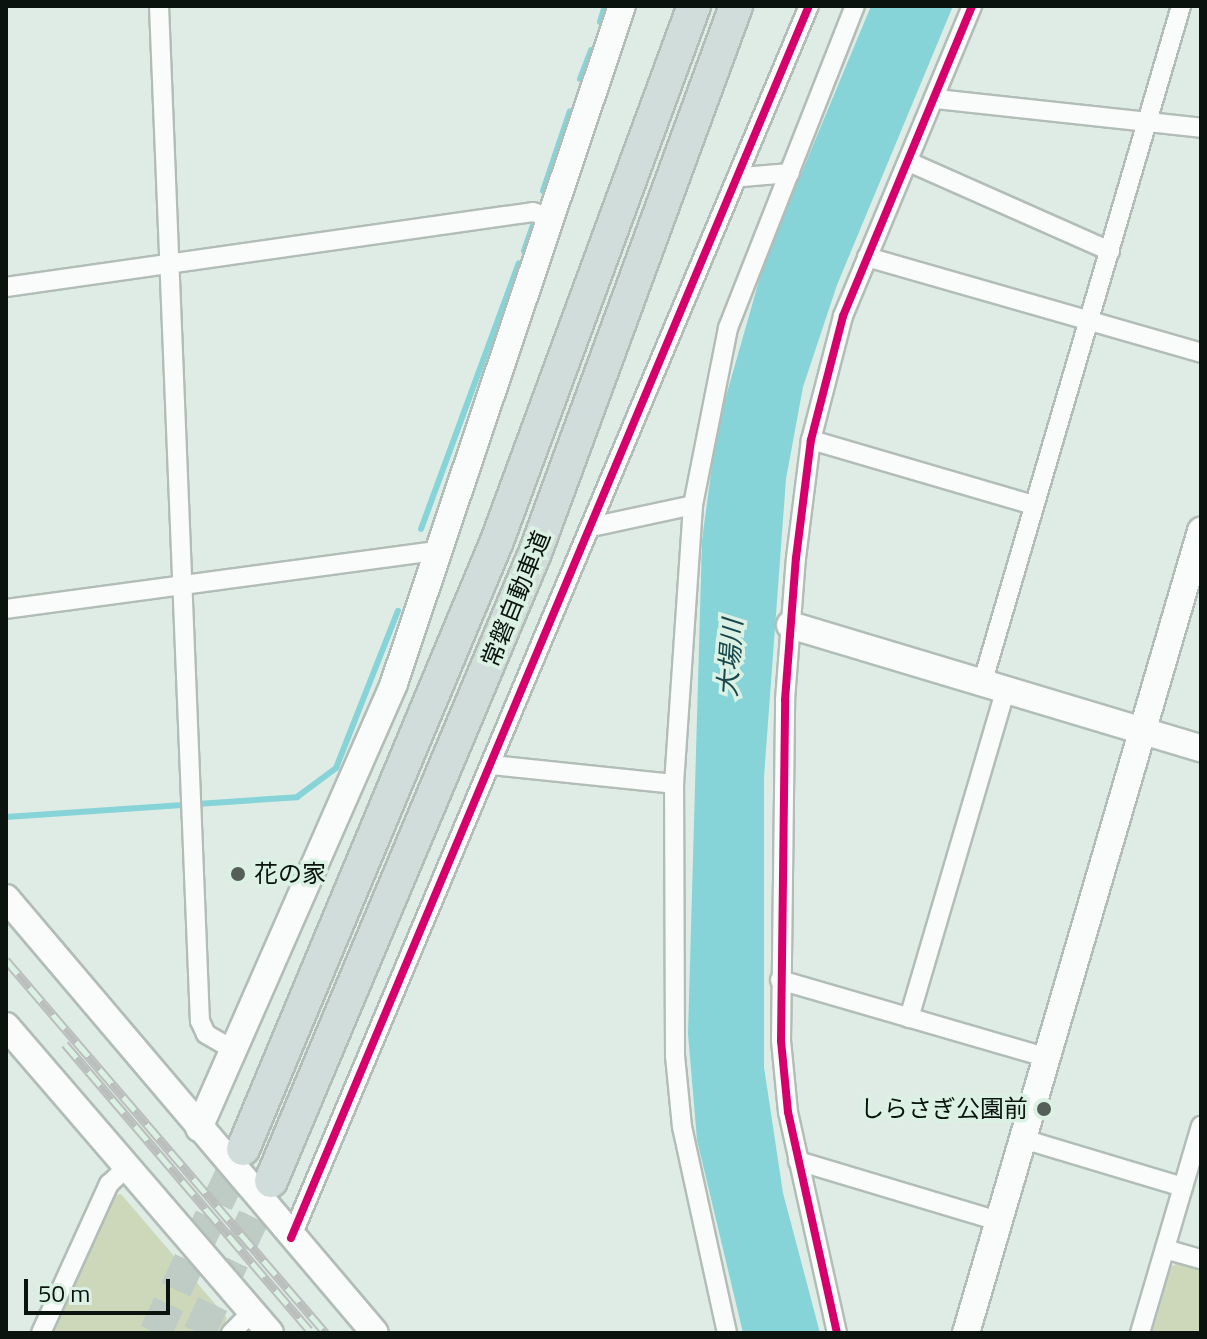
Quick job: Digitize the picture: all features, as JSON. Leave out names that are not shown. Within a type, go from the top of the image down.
[{"type":"highway","name":"常磐自動車道","points":[[243,1149],[497,541],[694,6]]},
{"type":"highway","name":"常磐自動車道","points":[[271,1181],[535,553],[736,6]]},
{"type":"street","points":[[159,6],[186,583],[200,1021],[206,1034],[236,1051]]},
{"type":"street","points":[[199,1128],[236,1051],[389,697],[442,550],[622,6]]},
{"type":"street","points":[[291,1238],[491,765],[596,526],[742,177],[809,6]]},
{"type":"street","points":[[727,1333],[682,1127],[675,1056],[674,784],[693,505],[728,328],[855,6]]},
{"type":"street","points":[[837,1333],[788,1112],[780,980],[790,625],[811,440],[867,257],[936,99],[972,6]]},
{"type":"street","points":[[909,1018],[994,688],[1034,505],[1181,6]]},
{"type":"street","points":[[936,99],[1201,128]]},
{"type":"street","points":[[909,162],[1110,251]]},
{"type":"street","points":[[742,177],[790,173]]},
{"type":"street","points":[[6,287],[533,212],[553,218]]},
{"type":"street","points":[[867,257],[1201,353]]},
{"type":"street","points":[[811,440],[1034,505]]},
{"type":"street","points":[[596,526],[693,505]]},
{"type":"street","points":[[966,1333],[1201,531]]},
{"type":"street","points":[[6,609],[442,550]]},
{"type":"street","points":[[790,625],[1201,748]]},
{"type":"street","points":[[491,765],[674,784]]},
{"type":"street","points":[[6,898],[111,1015],[199,1128],[375,1333]]},
{"type":"street","points":[[780,980],[1048,1058]]},
{"type":"street","points":[[6,1026],[270,1333]]},
{"type":"street","points":[[1140,1333],[1201,1126]]},
{"type":"street","points":[[1023,1139],[1183,1187]]},
{"type":"street","points":[[798,1161],[998,1221]]},
{"type":"street","points":[[41,1333],[109,1184],[128,1166]]},
{"type":"street","points":[[1165,1249],[1201,1259]]},
{"type":"street","points":[[231,1333],[252,1312]]},
{"type":"green space","points":[[121,1194],[227,1318],[220,1333],[50,1333],[113,1195]]},
{"type":"green space","points":[[1179,1262],[1201,1268],[1201,1333],[1152,1333],[1171,1267]]},
{"type":"water","name":"大場川","points":[[871,6],[953,6],[837,285],[803,387],[786,479],[764,777],[764,1067],[783,1193],[820,1333],[743,1333],[697,1140],[688,1034],[702,540],[717,428],[764,263]]},
{"type":"waterway","points":[[600,22],[605,6]]},
{"type":"waterway","points":[[580,79],[591,50]]},
{"type":"waterway","points":[[543,191],[570,111]]},
{"type":"waterway","points":[[524,251],[534,222]]},
{"type":"waterway","points":[[421,529],[519,263]]},
{"type":"waterway","points":[[6,817],[297,797],[336,768],[398,611]]},
{"type":"tunnel","points":[[155,1333],[243,1149]]},
{"type":"tunnel","points":[[199,1333],[271,1181]]},
{"type":"railway","points":[[6,960],[326,1333]]},
{"type":"railway","points":[[65,1044],[309,1330]]},
{"type":"cycle path","points":[[291,1238],[809,6]]},
{"type":"cycle path","points":[[837,1333],[788,1112],[781,1041],[785,700],[796,558],[811,440],[843,316],[972,6]]},
{"type":"place","name":"花の家","points":[[238,874]]},
{"type":"place","name":"しらさぎ公園前","points":[[1044,1109]]}]
